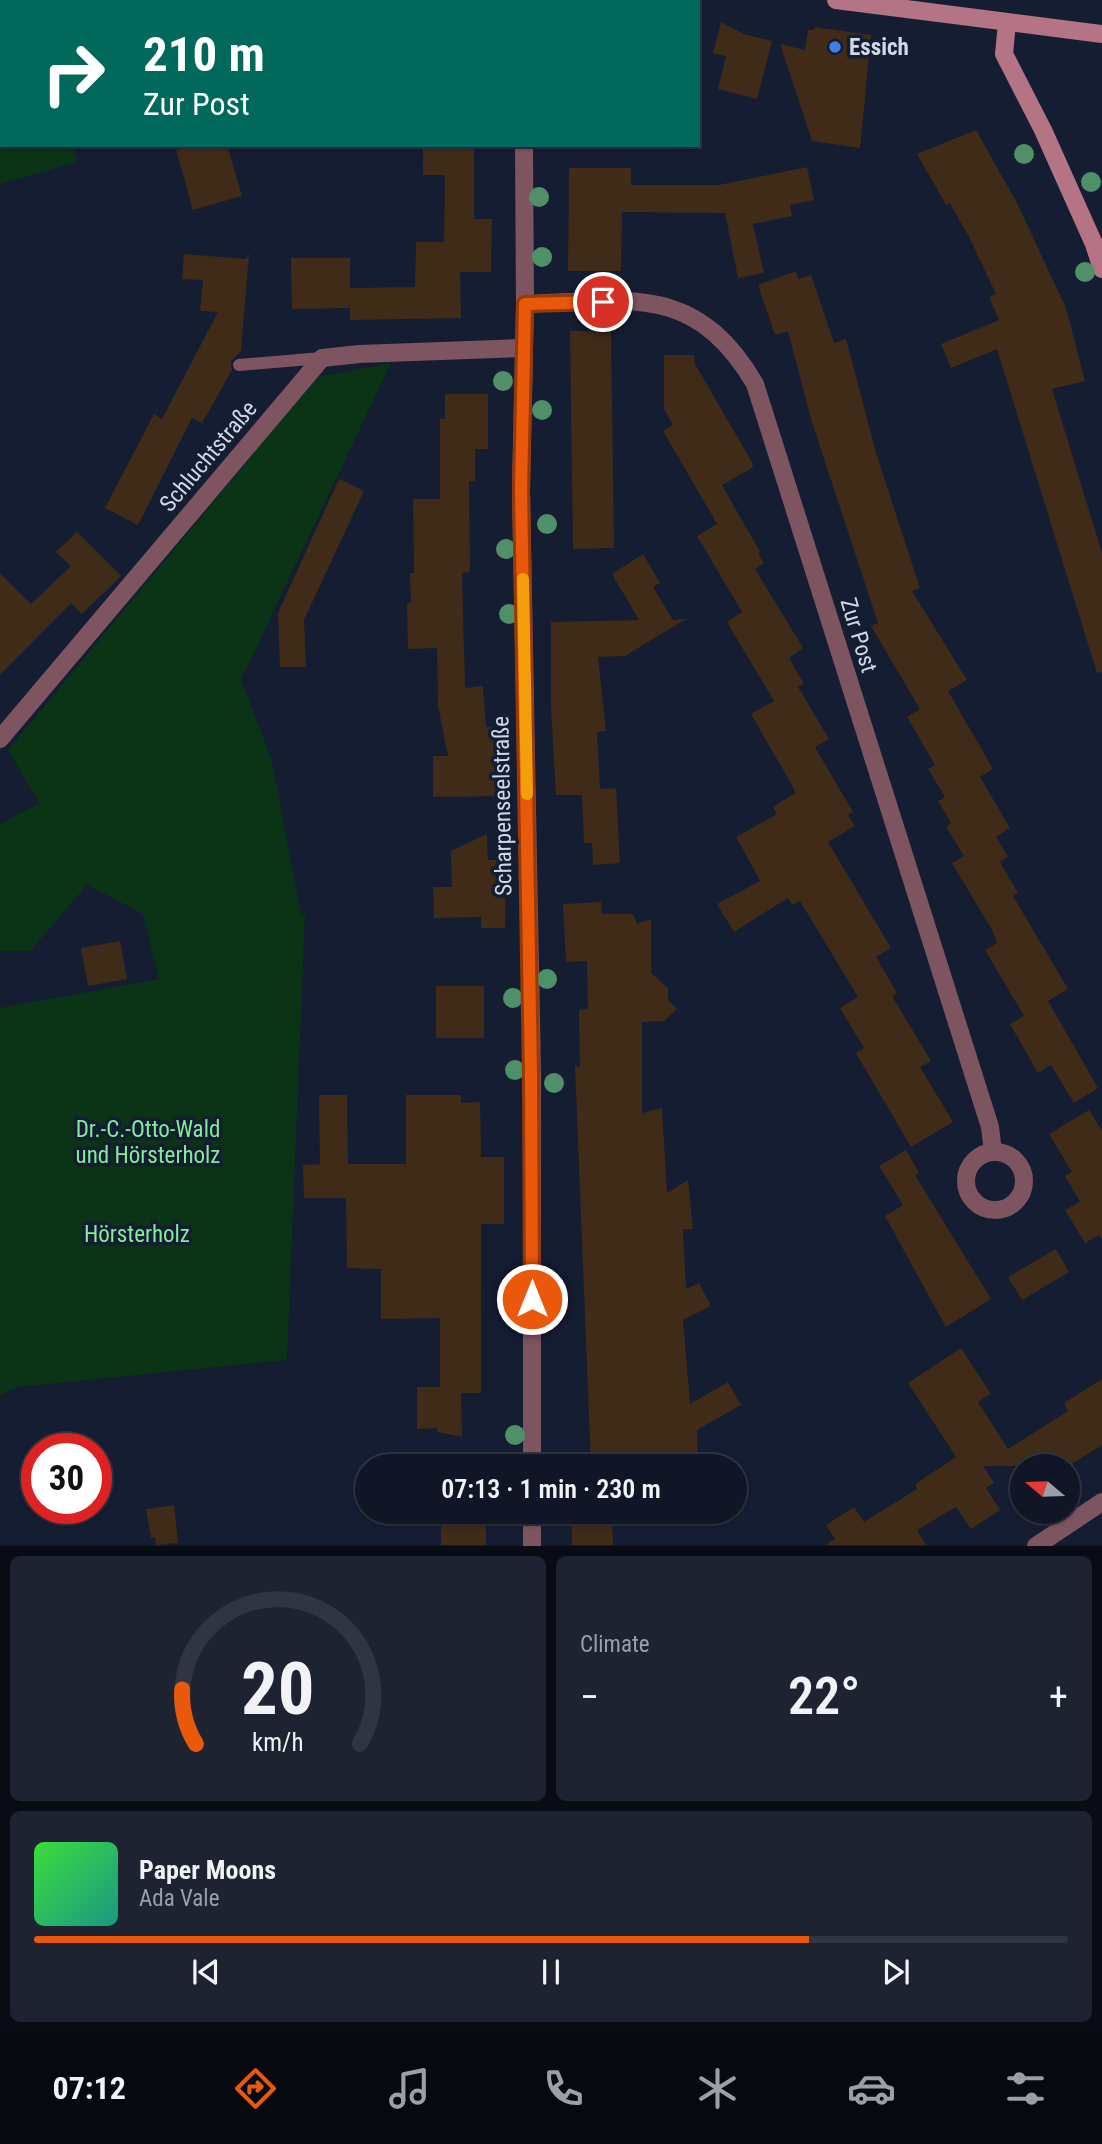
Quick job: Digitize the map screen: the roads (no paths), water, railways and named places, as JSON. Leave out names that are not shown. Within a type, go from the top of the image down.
[{"type":"street","points":[[836,0],[1102,33]]},
{"type":"street","points":[[1007,23],[1004,54],[1043,130],[1094,244],[1102,269]]},
{"type":"street","name":"Scharpenseelstraße","points":[[524,147],[525,304],[521,489],[532,1089],[532,1454]]},
{"type":"street","name":"Zur Post","points":[[525,304],[629,301],[666,306],[716,332],[740,358],[755,384],[990,1127],[993,1152]]},
{"type":"street","points":[[322,358],[359,354],[524,348]]},
{"type":"street","name":"Schluchtstraße","points":[[0,739],[322,358]]},
{"type":"street","points":[[1035,1545],[1102,1502]]},
{"type":"street","points":[[532,1524],[532,1545]]},
{"type":"lane","points":[[239,365],[322,358]]},
{"type":"place","name":"Essich","points":[[835,47]]},
{"type":"park label","name":"Dr.-C.-Otto-Wald und Hörsterholz","points":[[148,1142]]},
{"type":"park label","name":"Hörsterholz","points":[[137,1234]]}]
